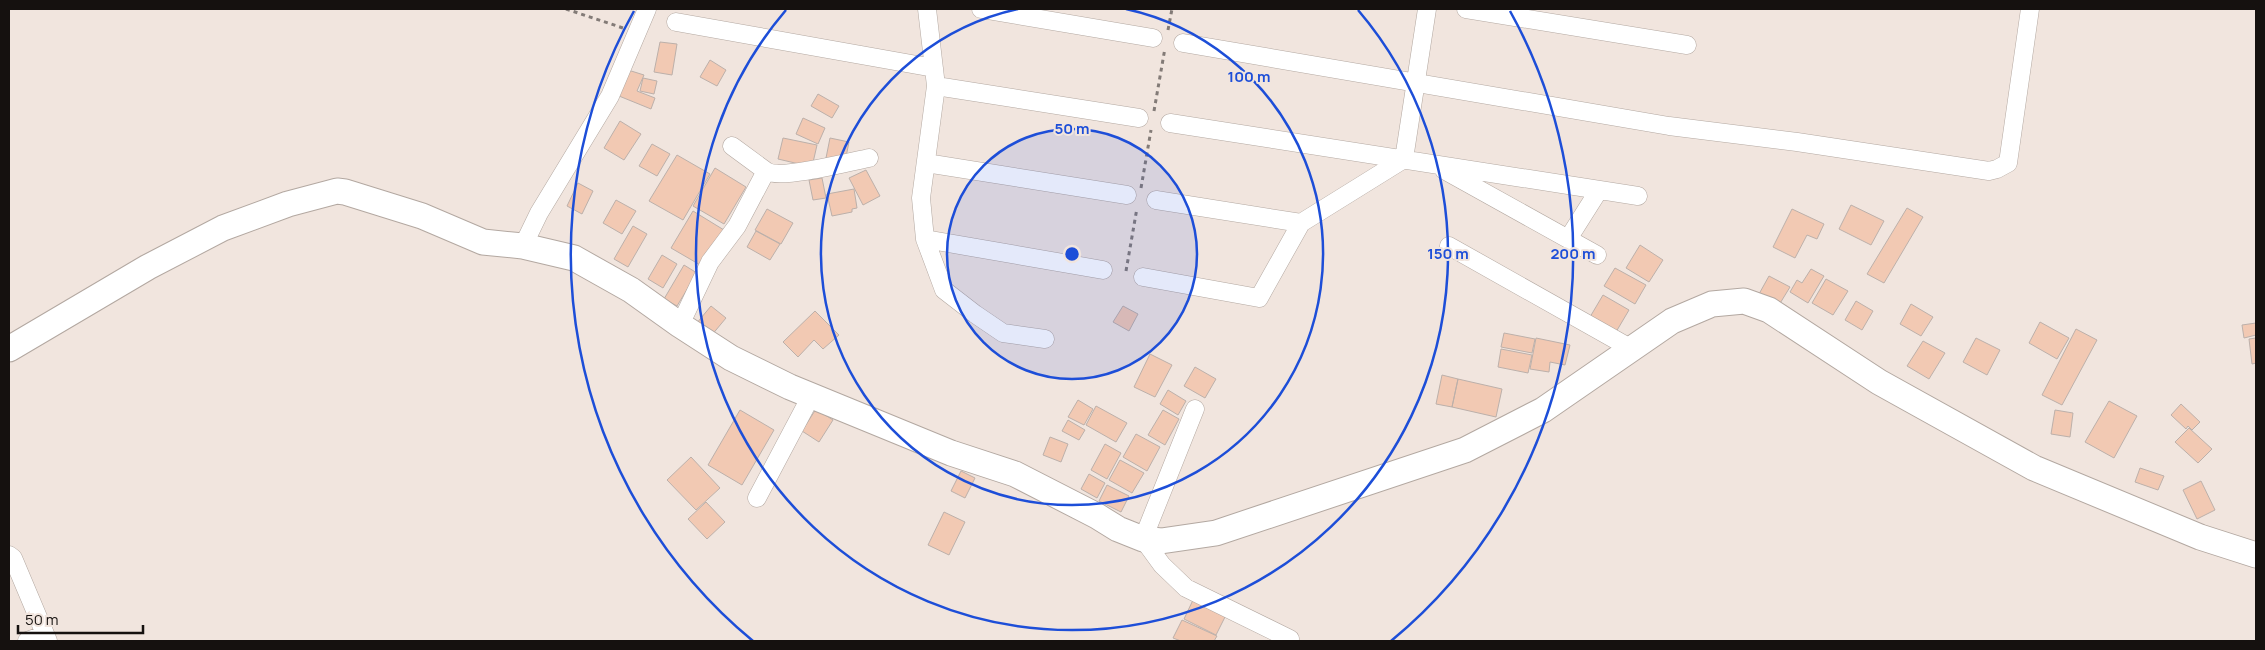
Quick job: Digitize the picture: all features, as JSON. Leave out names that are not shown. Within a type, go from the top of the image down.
[{"type":"street","points":[[524,246],[539,213],[610,96],[638,34],[647,9]]},
{"type":"street","points":[[928,9],[936,86],[921,198],[925,239],[944,290],[1003,333],[1045,339]]},
{"type":"street","points":[[981,9],[1168,39],[1669,126],[1797,142],[1988,171],[1997,169],[2008,162],[2030,9]]},
{"type":"street","points":[[1143,278],[1259,298],[1302,223],[1404,159],[1428,9]]},
{"type":"street","points":[[1466,9],[1687,45]]},
{"type":"street","points":[[676,22],[934,68]]},
{"type":"street","points":[[936,86],[1153,122],[1638,196]]},
{"type":"street","points":[[732,146],[766,171],[774,174],[806,171],[869,158]]},
{"type":"street","points":[[926,163],[1140,200],[1302,223]]},
{"type":"street","points":[[1433,164],[1597,255]]},
{"type":"street","points":[[680,325],[710,262],[737,226],[766,171]]},
{"type":"street","points":[[1568,239],[1599,190]]},
{"type":"street","points":[[9,349],[148,267],[222,228],[288,204],[336,191],[422,216],[483,242],[524,246],[574,258],[631,290],[731,358],[811,396],[951,453],[1015,474],[1130,535],[1161,541],[1216,533],[1465,450],[1542,410],[1672,321],[1712,304],[1744,300],[1769,310],[1879,382],[2034,468],[2200,537],[2256,555]]},
{"type":"street","points":[[925,239],[1103,270]]},
{"type":"street","points":[[1449,246],[1632,348]]},
{"type":"street","points":[[757,498],[811,396]]},
{"type":"street","points":[[1144,539],[1195,410]]},
{"type":"street","points":[[1144,539],[1162,565],[1186,588],[1290,639]]},
{"type":"street","points":[[9,555],[13,558],[46,638],[27,641]]},
{"type":"path","points":[[566,9],[638,34]]},
{"type":"path","points":[[1103,270],[1126,274],[1172,9]]},
{"type":"building","points":[[660,42],[677,44],[672,75],[654,72]]},
{"type":"building","points":[[710,60],[726,70],[717,86],[700,77]]},
{"type":"building","points":[[628,70],[644,75],[637,91],[655,98],[651,109],[619,96]]},
{"type":"building","points":[[643,78],[657,81],[654,94],[640,91]]},
{"type":"building","points":[[818,94],[839,106],[832,118],[811,106]]},
{"type":"building","points":[[803,118],[825,128],[818,144],[796,134]]},
{"type":"building","points":[[620,121],[641,134],[624,160],[604,148]]},
{"type":"building","points":[[783,138],[817,145],[812,167],[778,159]]},
{"type":"building","points":[[830,138],[849,142],[845,162],[826,158]]},
{"type":"building","points":[[652,144],[670,154],[657,176],[639,166]]},
{"type":"building","points":[[677,155],[710,174],[683,220],[649,201]]},
{"type":"building","points":[[715,168],[746,187],[724,224],[693,206]]},
{"type":"building","points":[[866,170],[880,196],[863,205],[849,178]]},
{"type":"building","points":[[822,178],[826,198],[813,200],[809,180]]},
{"type":"building","points":[[578,183],[593,191],[582,214],[567,206]]},
{"type":"building","points":[[854,189],[857,208],[852,209],[852,212],[832,216],[827,194]]},
{"type":"building","points":[[616,200],[636,211],[622,234],[603,223]]},
{"type":"building","points":[[1851,205],[1884,221],[1871,245],[1839,229]]},
{"type":"building","points":[[1907,208],[1923,217],[1884,283],[1867,274]]},
{"type":"building","points":[[767,209],[793,223],[781,244],[755,230]]},
{"type":"building","points":[[1792,209],[1824,224],[1817,239],[1807,235],[1795,258],[1773,247]]},
{"type":"building","points":[[693,211],[724,230],[702,266],[671,248]]},
{"type":"building","points":[[633,226],[647,234],[628,267],[614,259]]},
{"type":"building","points":[[756,231],[780,244],[770,260],[747,247]]},
{"type":"building","points":[[1640,245],[1663,260],[1649,282],[1626,268]]},
{"type":"building","points":[[662,255],[677,264],[663,288],[648,279]]},
{"type":"building","points":[[684,265],[697,273],[677,306],[664,299]]},
{"type":"building","points":[[1615,268],[1646,285],[1635,304],[1604,286]]},
{"type":"building","points":[[1811,269],[1824,276],[1808,303],[1790,292],[1797,280],[1802,283]]},
{"type":"building","points":[[1769,276],[1790,287],[1779,305],[1759,294]]},
{"type":"building","points":[[1826,279],[1848,291],[1833,315],[1812,303]]},
{"type":"building","points":[[1603,295],[1629,310],[1616,332],[1590,317]]},
{"type":"building","points":[[1856,301],[1873,311],[1862,330],[1845,320]]},
{"type":"building","points":[[1911,304],[1933,317],[1921,336],[1900,324]]},
{"type":"building","points":[[711,306],[726,318],[711,336],[696,324]]},
{"type":"building","points":[[1123,306],[1138,314],[1129,331],[1113,322]]},
{"type":"building","points":[[815,311],[839,335],[823,349],[814,340],[798,357],[783,342]]},
{"type":"building","points":[[2040,322],[2069,338],[2057,359],[2029,343]]},
{"type":"building","points":[[2256,323],[2256,335],[2244,338],[2242,325]]},
{"type":"building","points":[[2076,329],[2097,340],[2062,405],[2042,395]]},
{"type":"building","points":[[1504,333],[1535,339],[1532,353],[1501,347]]},
{"type":"building","points":[[1536,338],[1570,345],[1565,365],[1550,362],[1549,372],[1530,369]]},
{"type":"building","points":[[1976,338],[2000,350],[1987,375],[1963,362]]},
{"type":"building","points":[[2256,338],[2256,363],[2252,364],[2249,339]]},
{"type":"building","points":[[1923,341],[1945,353],[1929,379],[1907,366]]},
{"type":"building","points":[[1501,349],[1532,355],[1528,373],[1498,367]]},
{"type":"building","points":[[1150,354],[1172,365],[1155,397],[1134,387]]},
{"type":"building","points":[[1195,367],[1216,379],[1205,398],[1184,386]]},
{"type":"building","points":[[1442,375],[1458,379],[1452,407],[1436,404]]},
{"type":"building","points":[[1458,379],[1502,389],[1496,417],[1452,407]]},
{"type":"building","points":[[1168,390],[1186,401],[1178,415],[1160,404]]},
{"type":"building","points":[[1078,400],[1093,409],[1084,425],[1068,417]]},
{"type":"building","points":[[2109,401],[2137,416],[2114,458],[2085,442]]},
{"type":"building","points":[[2181,404],[2200,422],[2192,430],[2188,426],[2186,429],[2171,415]]},
{"type":"building","points":[[1096,406],[1127,423],[1116,442],[1086,425]]},
{"type":"building","points":[[816,409],[833,420],[819,442],[802,431]]},
{"type":"building","points":[[740,410],[774,430],[742,485],[708,465]]},
{"type":"building","points":[[1163,410],[1179,419],[1165,445],[1148,435]]},
{"type":"building","points":[[2055,410],[2073,413],[2070,437],[2051,434]]},
{"type":"building","points":[[1068,420],[1085,430],[1079,440],[1062,431]]},
{"type":"building","points":[[2189,428],[2212,449],[2198,463],[2175,442]]},
{"type":"building","points":[[1136,434],[1160,447],[1147,471],[1123,457]]},
{"type":"building","points":[[1050,437],[1068,444],[1061,462],[1043,455]]},
{"type":"building","points":[[1105,444],[1121,453],[1107,479],[1091,470]]},
{"type":"building","points":[[691,457],[720,488],[696,510],[667,480]]},
{"type":"building","points":[[1120,460],[1144,473],[1132,493],[1109,480]]},
{"type":"building","points":[[2140,468],[2164,476],[2158,490],[2135,482]]},
{"type":"building","points":[[961,471],[975,478],[965,498],[951,491]]},
{"type":"building","points":[[1089,474],[1105,483],[1097,498],[1081,489]]},
{"type":"building","points":[[2201,481],[2215,510],[2197,519],[2183,490]]},
{"type":"building","points":[[1107,485],[1129,496],[1121,512],[1099,501]]},
{"type":"building","points":[[706,502],[725,522],[707,539],[688,519]]},
{"type":"building","points":[[944,512],[965,522],[949,555],[928,545]]},
{"type":"building","points":[[1193,600],[1226,615],[1216,635],[1184,619]]},
{"type":"building","points":[[1182,620],[1217,636],[1214,641],[1181,641],[1173,638]]}]
